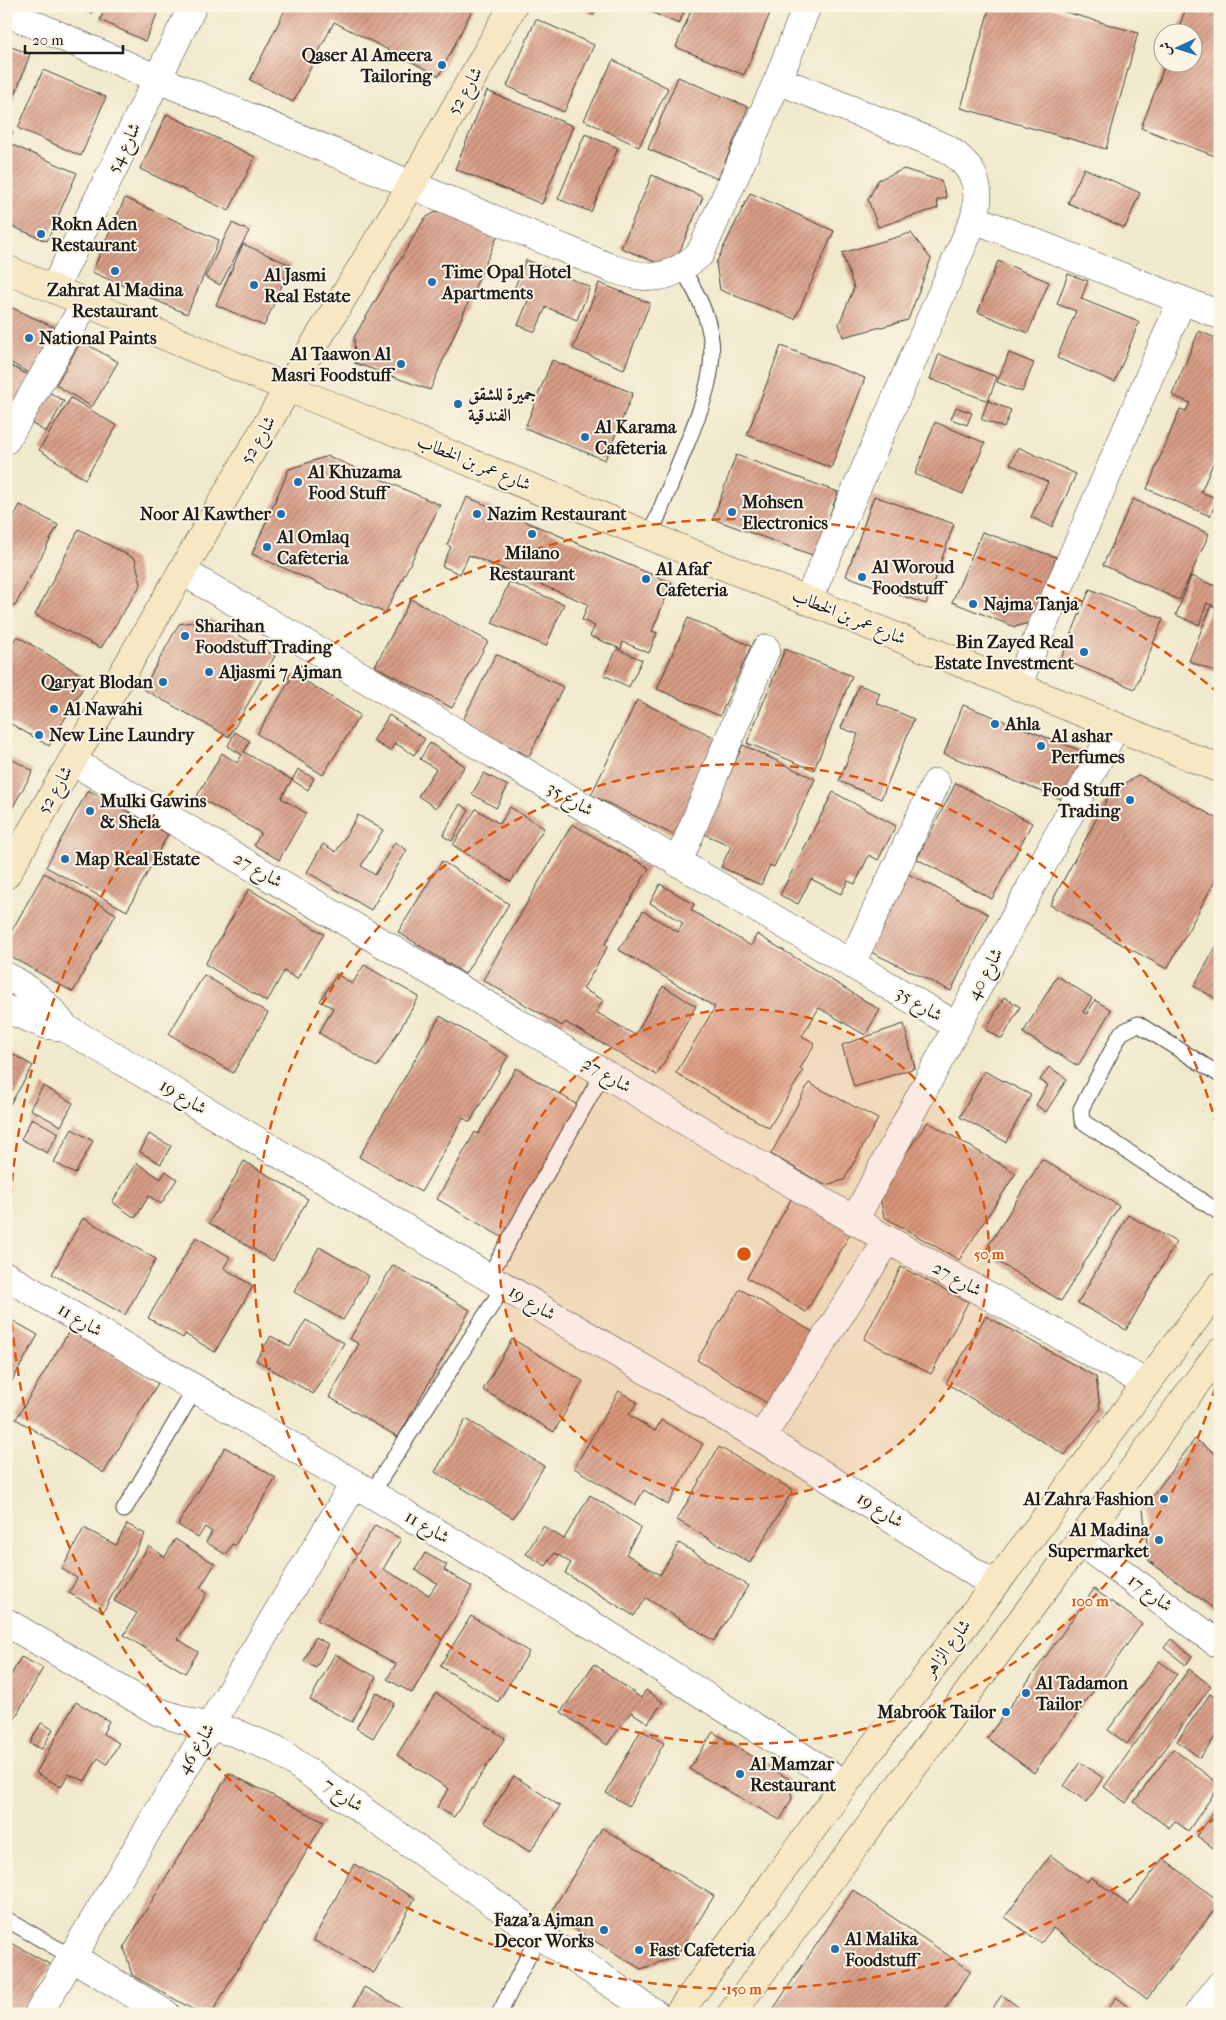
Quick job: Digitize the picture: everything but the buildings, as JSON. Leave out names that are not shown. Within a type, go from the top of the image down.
[{"type":"main road","name":"شارع 52","points":[[10,861],[72,761],[288,388],[412,184],[513,6]]},
{"type":"main road","name":"شارع عمر بن الخطاب","points":[[6,269],[288,388],[1220,769]]},
{"type":"main road","name":"شارع الزاهر","points":[[678,2014],[845,1784],[1220,1286]]},
{"type":"main road","points":[[731,2014],[1220,1351]]},
{"type":"street","name":"شارع 54","points":[[54,289],[193,6]]},
{"type":"street","points":[[6,12],[158,78],[613,268],[637,276],[660,277],[682,269],[700,254],[778,80],[807,6]]},
{"type":"street","points":[[778,80],[946,148],[960,157],[970,170],[977,186],[978,203],[974,219],[808,600]]},
{"type":"street","points":[[974,219],[1220,315]]},
{"type":"street","points":[[1018,686],[1182,300]]},
{"type":"street","points":[[6,440],[86,302]]},
{"type":"street","name":"شارع 35","points":[[182,571],[957,1026]]},
{"type":"street","points":[[678,863],[766,649]]},
{"type":"street","name":"شارع 40","points":[[854,1221],[1116,726]]},
{"type":"street","name":"شارع 27","points":[[72,761],[854,1221],[1146,1383]]},
{"type":"street","points":[[852,964],[936,783]]},
{"type":"street","name":"شارع 19","points":[[6,976],[36,995],[52,1010],[65,1028]]},
{"type":"street","name":"شارع 19","points":[[6,1009],[37,1022],[65,1028],[883,1511],[994,1584]]},
{"type":"street","points":[[761,1438],[888,1240]]},
{"type":"street","name":"شارع 11","points":[[6,1276],[602,1631],[845,1784]]},
{"type":"street","name":"شارع 46","points":[[38,2014],[210,1725],[363,1489]]},
{"type":"street","name":"شارع 17","points":[[1080,1541],[1220,1644]]},
{"type":"street","name":"شارع 7","points":[[6,1622],[143,1704],[175,1718],[210,1725],[256,1740],[298,1763],[539,1935],[656,2014]]},
{"type":"street","points":[[72,1957],[166,2014]]},
{"type":"street","points":[[1198,2014],[1220,1985]]},
{"type":"lane","points":[[650,536],[707,395],[711,369],[712,342],[707,316],[697,291],[682,269]]},
{"type":"lane","points":[[1220,1075],[1138,1024],[1121,1033],[1081,1109],[1082,1121],[1220,1213]]},
{"type":"lane","points":[[363,1489],[496,1282],[604,1073]]},
{"type":"lane","points":[[124,1510],[195,1388]]},
{"type":"lane","points":[[6,1919],[72,1957]]},
{"type":"lane","points":[[499,2014],[539,1935]]},
{"type":"place","name":"Qaser Al Ameera Tailoring","points":[[442,65]]},
{"type":"place","name":"Rokn Aden Restaurant","points":[[41,234]]},
{"type":"place","name":"Zahrat Al Madina Restaurant","points":[[115,271]]},
{"type":"place","name":"Time Opal Hotel Apartments","points":[[432,282]]},
{"type":"place","name":"Al Jasmi Real Estate","points":[[254,285]]},
{"type":"place","name":"National Paints","points":[[29,338]]},
{"type":"place","name":"Al Taawon Al Masri Foodstuff","points":[[401,364]]},
{"type":"place","name":"جميرة للشقق الفندقية","points":[[458,404]]},
{"type":"place","name":"Al Karama Cafeteria","points":[[585,437]]},
{"type":"place","name":"Al Khuzama Food Stuff","points":[[298,482]]},
{"type":"place","name":"Mohsen Electronics","points":[[732,512]]},
{"type":"place","name":"Noor Al Kawther","points":[[281,514]]},
{"type":"place","name":"Nazim Restaurant","points":[[477,514]]},
{"type":"place","name":"Milano Restaurant","points":[[532,534]]},
{"type":"place","name":"Al Omlaq Cafeteria","points":[[267,547]]},
{"type":"place","name":"Al Woroud Foodstuff","points":[[862,577]]},
{"type":"place","name":"Al Afaf Cafeteria","points":[[646,579]]},
{"type":"place","name":"Najma Tanja","points":[[973,604]]},
{"type":"place","name":"Sharihan Foodstuff Trading","points":[[185,636]]},
{"type":"place","name":"Bin Zayed Real Estate Investment","points":[[1084,652]]},
{"type":"place","name":"Aljasmi 7 Ajman","points":[[209,672]]},
{"type":"place","name":"Qaryat Blodan","points":[[163,682]]},
{"type":"place","name":"Al Nawahi","points":[[54,709]]},
{"type":"place","name":"Ahla","points":[[995,724]]},
{"type":"place","name":"New Line Laundry","points":[[39,735]]},
{"type":"place","name":"Al ashar Perfumes","points":[[1041,746]]},
{"type":"place","name":"Food Stuff Trading","points":[[1130,800]]},
{"type":"place","name":"Mulki Gawins & Shela","points":[[90,811]]},
{"type":"place","name":"Map Real Estate","points":[[65,859]]},
{"type":"place","name":"Al Zahra Fashion","points":[[1164,1499]]},
{"type":"place","name":"Al Madina Supermarket","points":[[1159,1540]]},
{"type":"place","name":"Al Tadamon Tailor","points":[[1026,1693]]},
{"type":"place","name":"Mabrook Tailor","points":[[1006,1712]]},
{"type":"place","name":"Al Mamzar Restaurant","points":[[740,1774]]},
{"type":"place","name":"Faza'a Ajman Decor Works","points":[[604,1930]]},
{"type":"place","name":"Al Malika Foodstuff","points":[[835,1949]]},
{"type":"place","name":"Fast Cafeteria","points":[[639,1950]]}]
